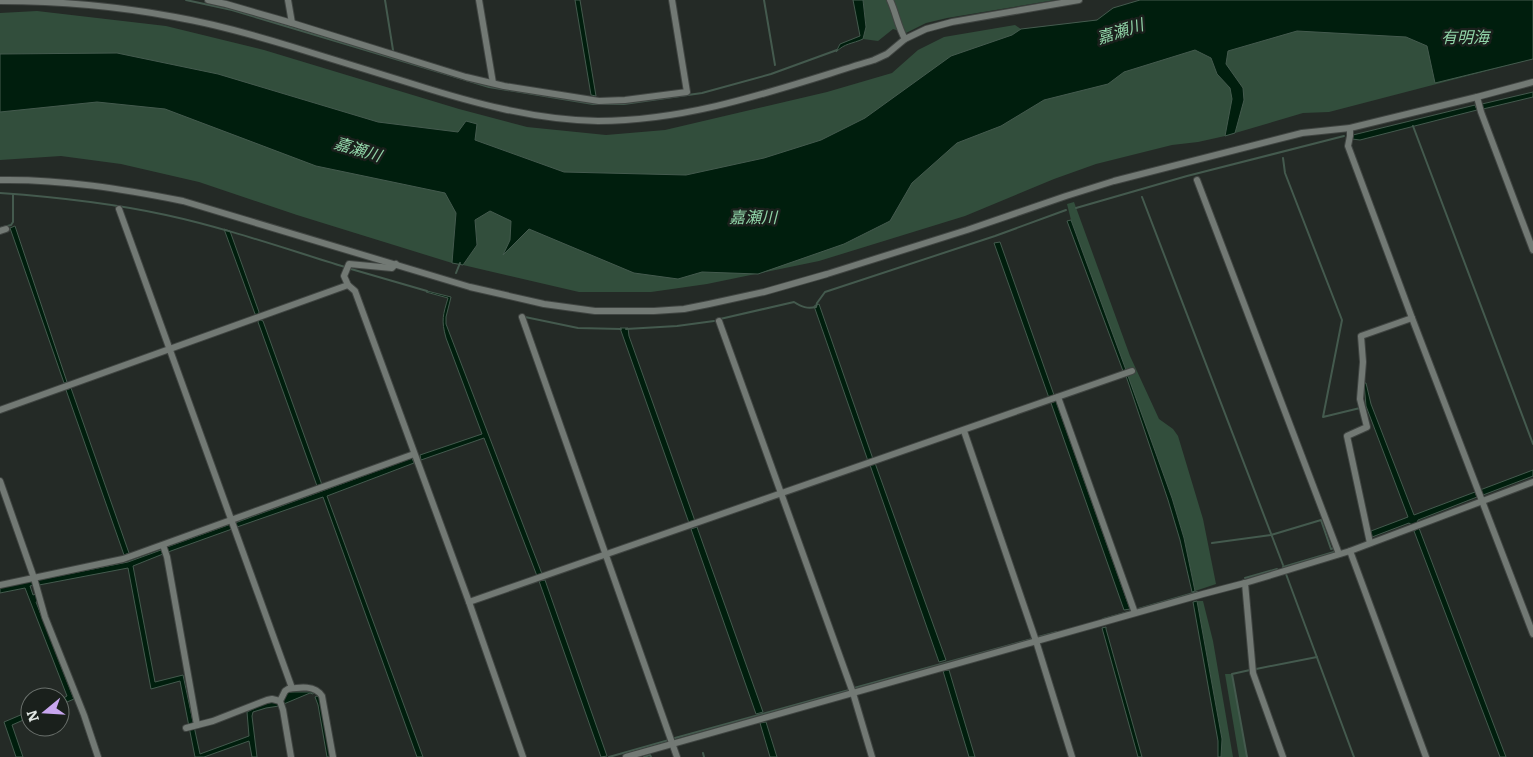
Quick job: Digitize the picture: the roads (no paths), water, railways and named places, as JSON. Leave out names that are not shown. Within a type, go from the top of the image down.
[{"type":"street","points":[[208,0],[292,22],[466,77],[504,86],[599,101],[625,100],[687,92],[672,0]]},
{"type":"street","points":[[288,0],[292,22]]},
{"type":"street","points":[[479,0],[493,83]]},
{"type":"street","points":[[890,0],[905,39]]},
{"type":"street","points":[[0,1],[38,1],[108,7],[175,17],[227,28],[290,46],[457,98],[557,118],[597,121],[661,118],[736,102],[874,60],[887,54],[905,39],[926,29],[952,22],[1079,0]]},
{"type":"street","points":[[0,180],[57,181],[145,193],[183,202],[478,289],[566,308],[619,312],[654,311],[684,309],[755,294],[827,274],[1114,181],[1302,133],[1350,128],[1477,98],[1533,82]]},
{"type":"street","points":[[1477,98],[1480,112],[1533,250]]},
{"type":"street","points":[[1350,128],[1348,146],[1533,634]]},
{"type":"street","points":[[1197,180],[1339,554]]},
{"type":"street","points":[[119,209],[292,688]]},
{"type":"street","points":[[396,264],[392,268],[349,264],[344,276],[348,285],[355,291],[469,602],[523,757]]},
{"type":"street","points":[[0,410],[348,285]]},
{"type":"street","points":[[522,317],[678,757]]},
{"type":"street","points":[[1370,543],[1346,436],[1367,427],[1360,399],[1363,362],[1361,336],[1412,318]]},
{"type":"street","points":[[719,322],[853,693],[872,757]]},
{"type":"street","points":[[469,602],[1132,371]]},
{"type":"street","points":[[1058,397],[1135,613]]},
{"type":"street","points":[[964,430],[1036,641],[1072,757]]},
{"type":"street","points":[[0,585],[124,559],[414,454]]},
{"type":"street","points":[[0,481],[34,578],[45,617],[84,715],[98,757]]},
{"type":"street","points":[[626,757],[1350,552],[1533,482]]},
{"type":"street","points":[[162,545],[167,557],[197,725]]},
{"type":"street","points":[[1350,552],[1426,757]]},
{"type":"street","points":[[1245,583],[1253,672],[1283,757]]},
{"type":"street","points":[[291,757],[280,701],[285,691],[292,688],[314,688],[322,696],[333,757]]},
{"type":"street","points":[[186,728],[213,722],[267,700],[280,701]]},
{"type":"water","points":[[575,0],[580,0],[596,96],[591,95]]},
{"type":"water","points":[[853,0],[863,0],[866,27],[863,39],[846,45],[836,52],[840,44],[860,36]]},
{"type":"water","name":"嘉瀬川","points":[[1140,0],[1533,0],[1533,59],[1435,83],[1427,46],[1406,37],[1297,31],[1228,51],[1226,64],[1243,88],[1244,100],[1235,133],[1225,136],[1232,99],[1230,88],[1217,74],[1211,58],[1195,50],[1124,72],[1108,84],[1044,100],[1001,126],[957,143],[912,183],[890,221],[844,244],[758,274],[702,272],[678,279],[634,273],[529,229],[503,255],[510,240],[511,221],[490,211],[475,220],[477,245],[463,265],[452,263],[456,213],[445,193],[316,166],[165,109],[97,102],[0,112],[0,54],[117,53],[218,74],[378,122],[458,132],[466,121],[477,124],[475,140],[564,172],[686,175],[764,158],[821,140],[865,118],[951,56],[1012,35],[1021,29],[1097,20],[1113,8]]},
{"type":"water","points":[[1533,92],[1533,97],[1483,109],[1482,104]]},
{"type":"water","points":[[1475,105],[1477,110],[1360,140],[1352,139],[1353,135]]},
{"type":"water","points":[[1071,220],[1126,370],[1123,371],[1067,221]]},
{"type":"water","points":[[15,226],[67,382],[64,383],[10,228]]},
{"type":"water","points":[[224,229],[230,231],[259,312],[258,315],[255,314]]},
{"type":"water","points":[[1000,242],[1054,395],[1049,398],[994,243]]},
{"type":"water","points":[[427,291],[451,297],[446,324],[542,574],[537,576],[484,438],[421,460],[420,455],[482,434],[444,332],[443,318],[448,298]]},
{"type":"water","points":[[819,304],[873,459],[868,461],[814,306]]},
{"type":"water","points":[[259,319],[263,321],[322,485],[317,486],[258,322]]},
{"type":"water","points":[[620,328],[628,328],[629,336],[695,521],[689,523]]},
{"type":"water","points":[[1126,376],[1128,376],[1172,498],[1184,538],[1195,591],[1192,592],[1180,540],[1168,500]]},
{"type":"water","points":[[1364,383],[1366,383],[1371,404],[1414,515],[1475,492],[1477,497],[1418,520],[1417,523],[1412,525],[1409,523],[1372,537],[1371,531],[1408,517],[1366,406]]},
{"type":"water","points":[[71,388],[129,553],[124,555],[66,390]]},
{"type":"water","points":[[1056,401],[1130,609],[1124,610],[1051,403]]},
{"type":"water","points":[[412,458],[414,463],[327,496],[423,757],[417,757],[323,497],[237,527],[235,523]]},
{"type":"water","points":[[875,463],[946,660],[939,662],[870,465]]},
{"type":"water","points":[[1533,470],[1533,476],[1483,495],[1480,490]]},
{"type":"water","points":[[231,524],[232,529],[168,552],[167,547]]},
{"type":"water","points":[[697,527],[763,712],[756,714],[691,529]]},
{"type":"water","points":[[1419,528],[1506,757],[1500,757],[1414,531]]},
{"type":"water","points":[[161,550],[163,554],[133,566],[155,682],[183,675],[200,754],[249,736],[247,712],[269,703],[283,701],[288,692],[314,692],[279,706],[253,712],[257,757],[252,757],[249,741],[204,757],[195,757],[180,681],[151,689],[128,568],[39,585],[38,580],[128,562]]},
{"type":"water","points":[[545,580],[607,756],[601,757],[539,581]]},
{"type":"water","points":[[33,582],[34,585],[30,586],[33,595],[36,594],[38,601],[36,602],[69,687],[64,687],[25,588],[0,593],[0,588]]},
{"type":"water","points":[[1197,601],[1222,739],[1221,757],[1218,757],[1218,741],[1193,602]]},
{"type":"water","points":[[1106,627],[1142,757],[1138,757],[1102,628]]},
{"type":"water","points":[[949,670],[975,757],[969,757],[943,671]]},
{"type":"water","points":[[70,689],[74,699],[70,701]]},
{"type":"water","points":[[317,696],[321,699],[330,757],[327,757],[315,697]]},
{"type":"water","points":[[20,715],[20,721],[12,725],[23,757],[16,757],[4,722]]},
{"type":"water","points":[[766,722],[777,757],[770,757],[760,723]]},
{"type":"waterway","points":[[186,0],[232,10],[489,87],[593,104],[624,104],[702,93],[771,74],[837,50]]},
{"type":"waterway","points":[[385,0],[393,50]]},
{"type":"waterway","points":[[764,0],[775,65]]},
{"type":"waterway","points":[[1413,126],[1533,444]]},
{"type":"waterway","points":[[1076,208],[1187,176],[1344,136]]},
{"type":"waterway","points":[[1283,158],[1285,173],[1342,320],[1323,417],[1360,408]]},
{"type":"waterway","points":[[0,193],[83,201],[166,215],[233,232],[345,267]]},
{"type":"waterway","points":[[0,228],[11,225],[13,222],[13,194]]},
{"type":"waterway","points":[[1142,197],[1283,565]]},
{"type":"waterway","points":[[720,319],[794,302],[805,307],[816,307],[825,292],[995,236],[1066,210]]},
{"type":"waterway","points":[[456,273],[460,263]]},
{"type":"waterway","points":[[351,269],[427,291]]},
{"type":"waterway","points":[[525,317],[578,328],[621,329]]},
{"type":"waterway","points":[[626,329],[677,326],[714,321]]},
{"type":"waterway","points":[[1212,543],[1271,535],[1321,520],[1331,549],[1334,548]]},
{"type":"waterway","points":[[1283,567],[1334,552]]},
{"type":"waterway","points":[[1245,578],[1277,569]]},
{"type":"waterway","points":[[1286,574],[1354,757]]},
{"type":"waterway","points":[[1138,609],[1197,592]]},
{"type":"waterway","points":[[1103,619],[1132,611]]},
{"type":"waterway","points":[[1038,637],[1057,632]]},
{"type":"waterway","points":[[854,688],[1032,639]]},
{"type":"waterway","points":[[1256,669],[1317,657]]},
{"type":"waterway","points":[[1247,757],[1232,674],[1250,670]]},
{"type":"waterway","points":[[675,738],[849,690]]},
{"type":"waterway","points":[[609,757],[669,740]]},
{"type":"waterway","points":[[703,753],[704,757]]},
{"type":"waterway","points":[[644,757],[650,755],[651,757]]},
{"type":"water label","name":"有明海","points":[[1465,37]]}]
